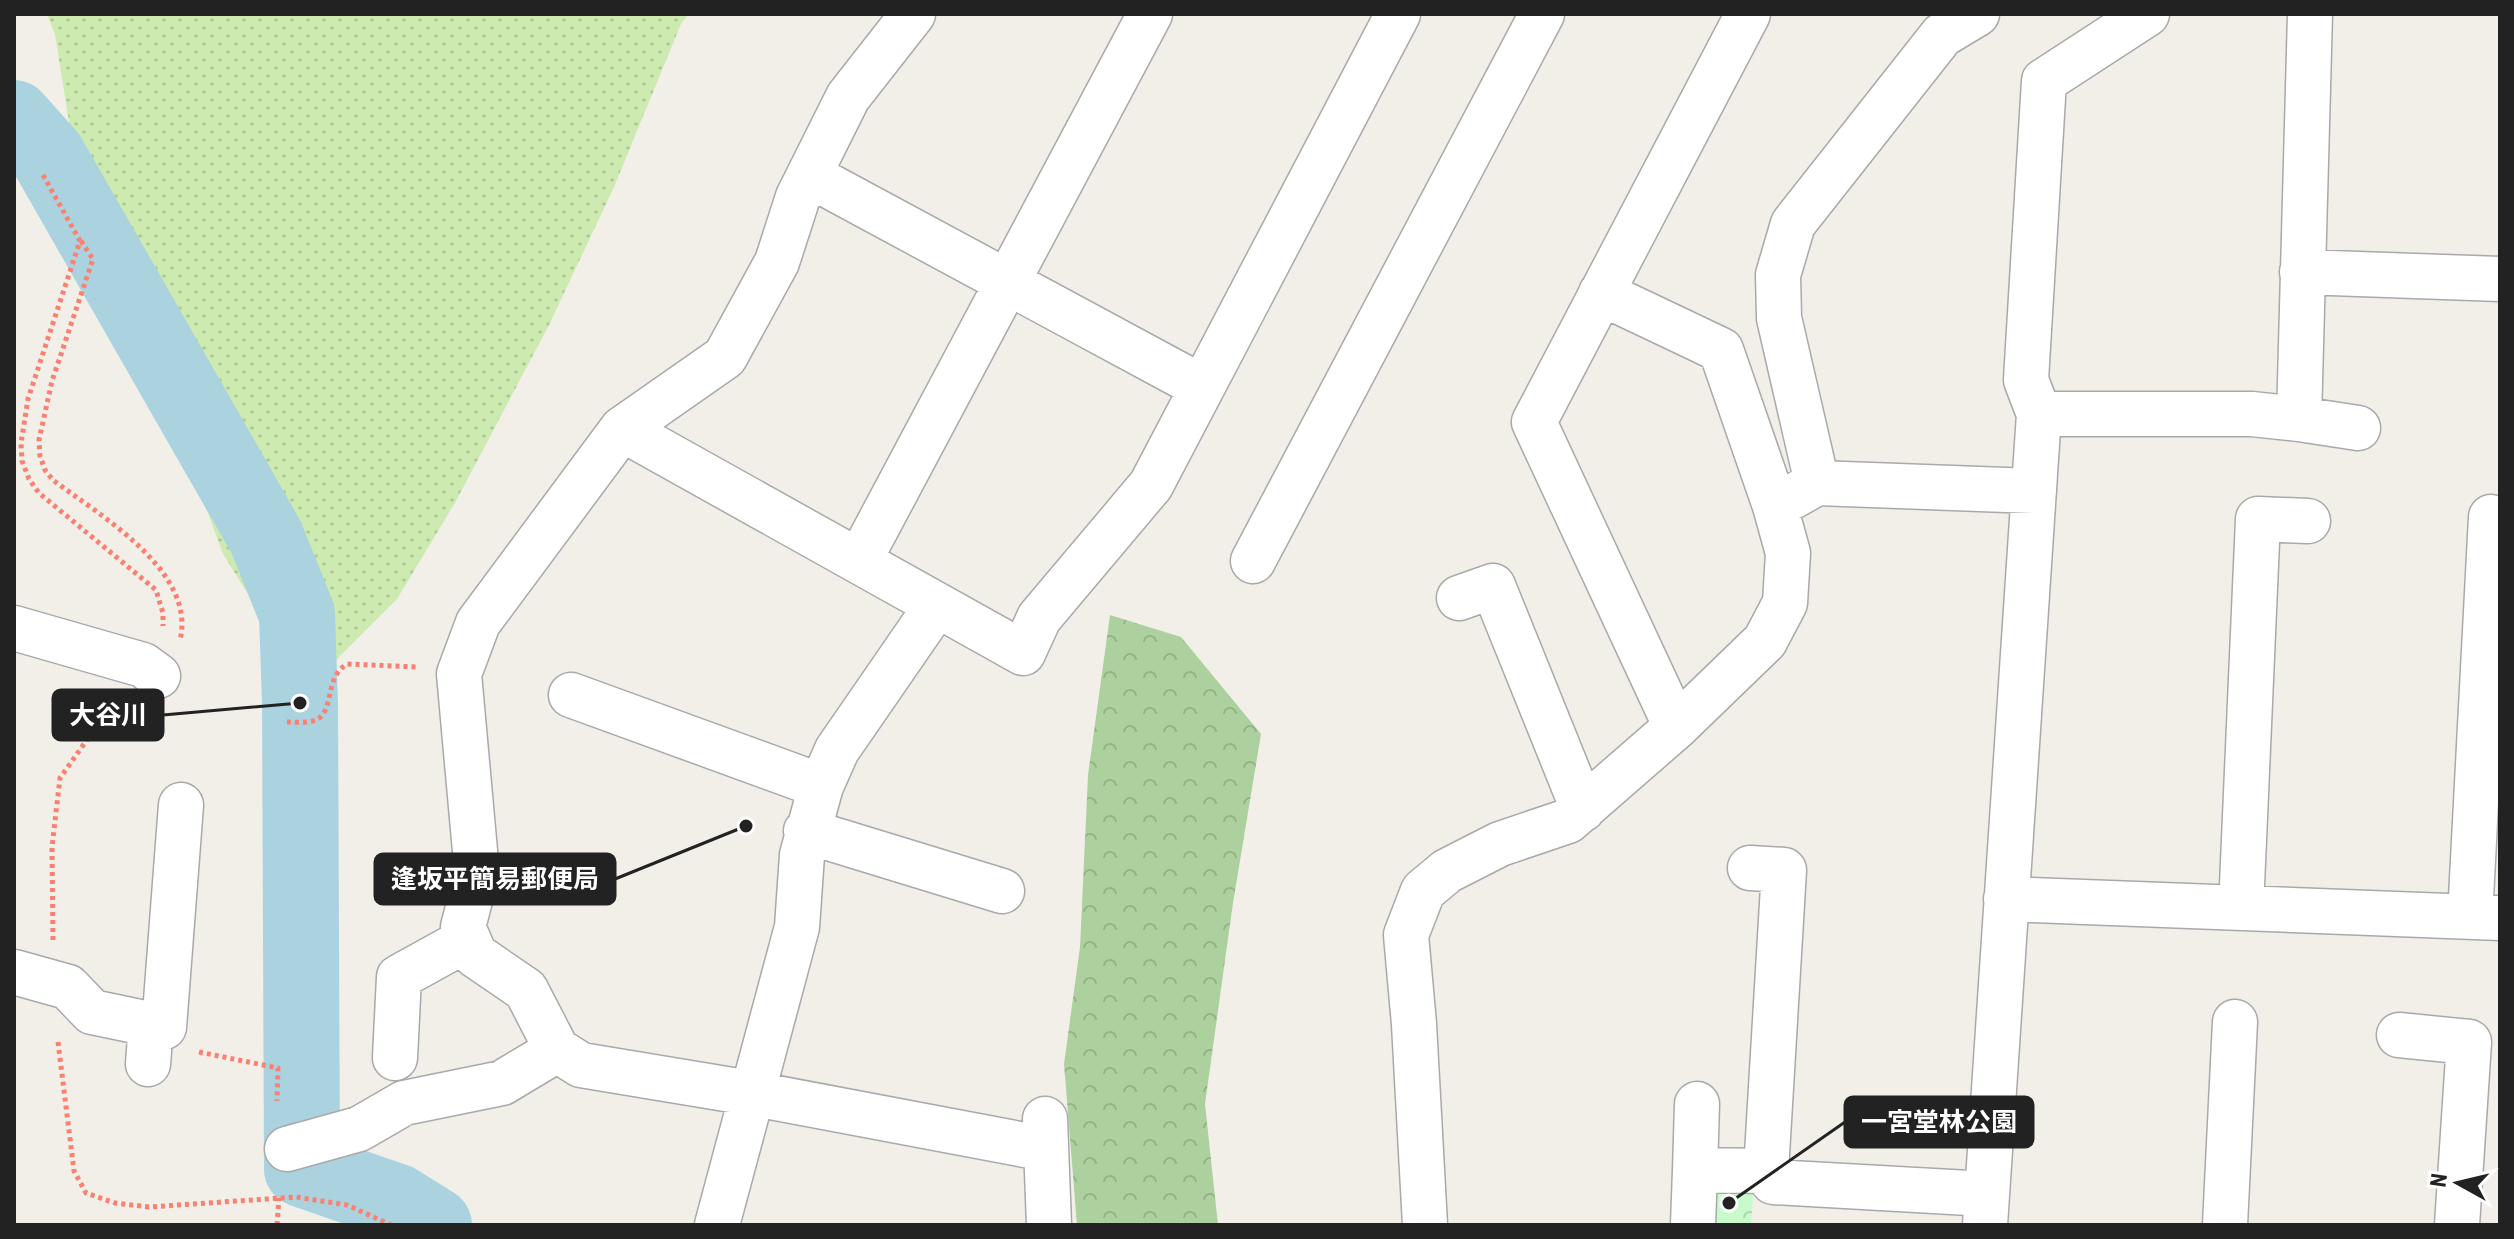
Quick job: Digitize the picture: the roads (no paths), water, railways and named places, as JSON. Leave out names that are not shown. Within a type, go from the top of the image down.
[{"type":"street","points":[[913,14],[848,97],[798,197],[777,262],[725,357],[622,429],[478,623],[459,674],[477,873],[463,927],[475,955],[526,990],[557,1050],[581,1065],[750,1093],[1045,1134],[1049,1225]]},
{"type":"street","points":[[859,561],[1150,14]]},
{"type":"street","points":[[622,429],[1023,653],[1039,618],[1151,485],[1398,14]]},
{"type":"street","points":[[1253,561],[1542,14]]},
{"type":"street","points":[[1676,727],[1534,422],[1748,14]]},
{"type":"street","points":[[1817,483],[1779,318],[1778,275],[1793,224],[1942,35],[1977,14]]},
{"type":"street","points":[[1750,868],[1784,870],[1766,1171],[1773,1182],[1986,1209],[2039,414],[2026,380],[2044,81],[2147,14]]},
{"type":"street","points":[[2299,419],[2310,14]]},
{"type":"street","points":[[809,175],[1202,387]]},
{"type":"street","points":[[2302,272],[2500,279]]},
{"type":"street","points":[[1425,1225],[1406,935],[1423,891],[1447,871],[1500,844],[1568,821],[1676,727],[1765,641],[1785,603],[1788,553],[1721,350],[1601,293]]},
{"type":"street","points":[[2039,414],[2252,414],[2358,428]]},
{"type":"street","points":[[1775,506],[1817,483],[2034,491]]},
{"type":"street","points":[[2006,899],[2485,917],[2491,517]]},
{"type":"street","points":[[2241,908],[2258,519],[2308,521]]},
{"type":"street","points":[[1459,598],[1493,586],[1583,809]]},
{"type":"street","points":[[717,1225],[797,927],[806,831],[821,786],[837,750],[937,605]]},
{"type":"street","points":[[14,628],[151,671]]},
{"type":"street","points":[[571,695],[821,786]]},
{"type":"street","points":[[34,978],[68,987],[92,1012],[154,1038],[181,805]]},
{"type":"street","points":[[806,831],[1002,891]]},
{"type":"street","points":[[395,1058],[399,977],[468,939]]},
{"type":"street","points":[[2225,1225],[2235,1022]]},
{"type":"street","points":[[2399,1035],[2469,1042],[2457,1225]]},
{"type":"street","points":[[303,1144],[359,1129],[404,1103],[502,1083],[557,1050]]},
{"type":"street","points":[[1693,1225],[1697,1104]]},
{"type":"street","points":[[1695,1170],[1766,1171]]},
{"type":"waterway","points":[[14,118],[48,156],[266,537],[297,614],[302,1169],[397,1202],[434,1225]]},
{"type":"place","name":"大谷川","points":[[300,703]]},
{"type":"place","name":"逢坂平簡易郵便局","points":[[746,826]]},
{"type":"place","name":"一宮堂林公園","points":[[1729,1203]]}]
